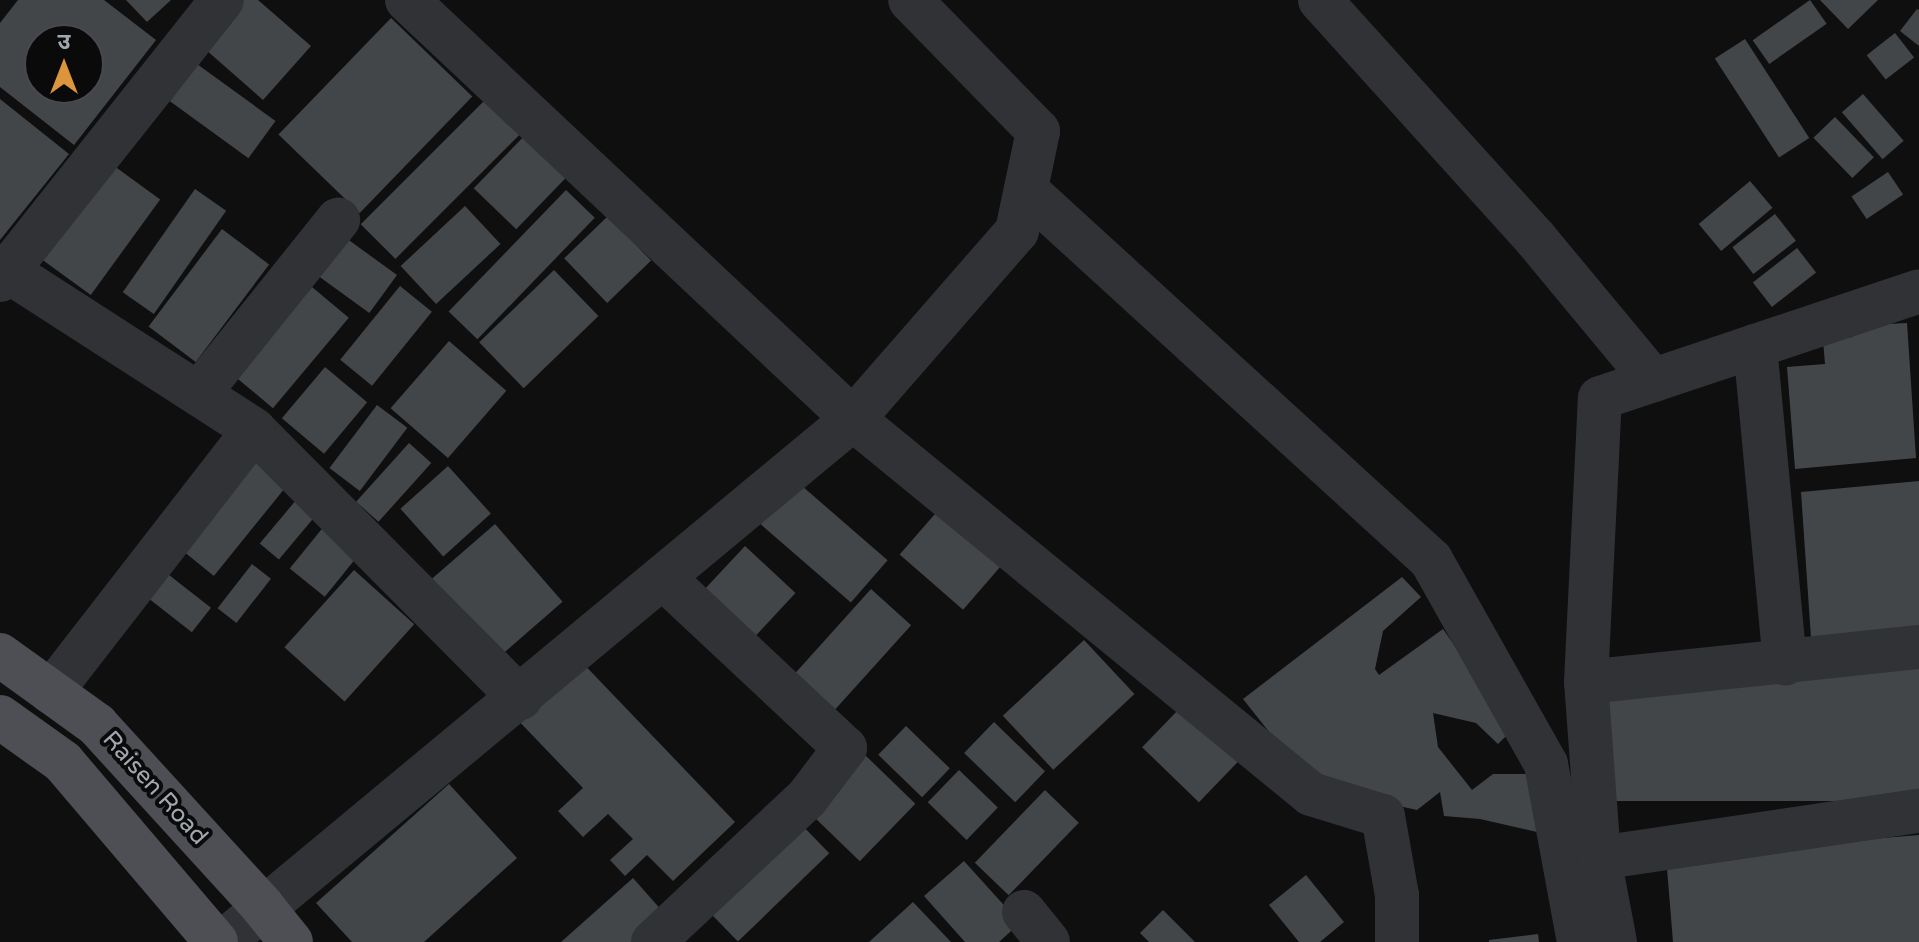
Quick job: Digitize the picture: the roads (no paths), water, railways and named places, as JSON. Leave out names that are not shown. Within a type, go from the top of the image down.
[{"type":"main road","name":"Raisen Road","points":[[0,655],[97,725],[291,942]]},
{"type":"main road","points":[[0,717],[63,762],[216,942]]},
{"type":"street","points":[[222,0],[2,273],[200,392],[254,430],[520,698]]},
{"type":"street","points":[[407,0],[853,419],[1311,794],[1383,816],[1397,895],[1397,942]]},
{"type":"street","points":[[223,942],[262,906],[520,698],[853,419],[1017,231],[1038,131],[910,0]]},
{"type":"street","points":[[1320,0],[1535,238],[1653,380]]},
{"type":"street","points":[[1026,190],[1431,560],[1546,764],[1579,942]]},
{"type":"street","points":[[200,392],[338,220]]},
{"type":"street","points":[[1615,942],[1599,858],[1586,682],[1600,398],[1919,291]]},
{"type":"street","points":[[1755,346],[1785,664]]},
{"type":"street","points":[[51,692],[254,430]]},
{"type":"street","points":[[653,942],[807,798],[845,748],[662,577]]},
{"type":"street","points":[[1586,682],[1785,664],[1919,647]]},
{"type":"street","points":[[1599,858],[1919,811]]}]
